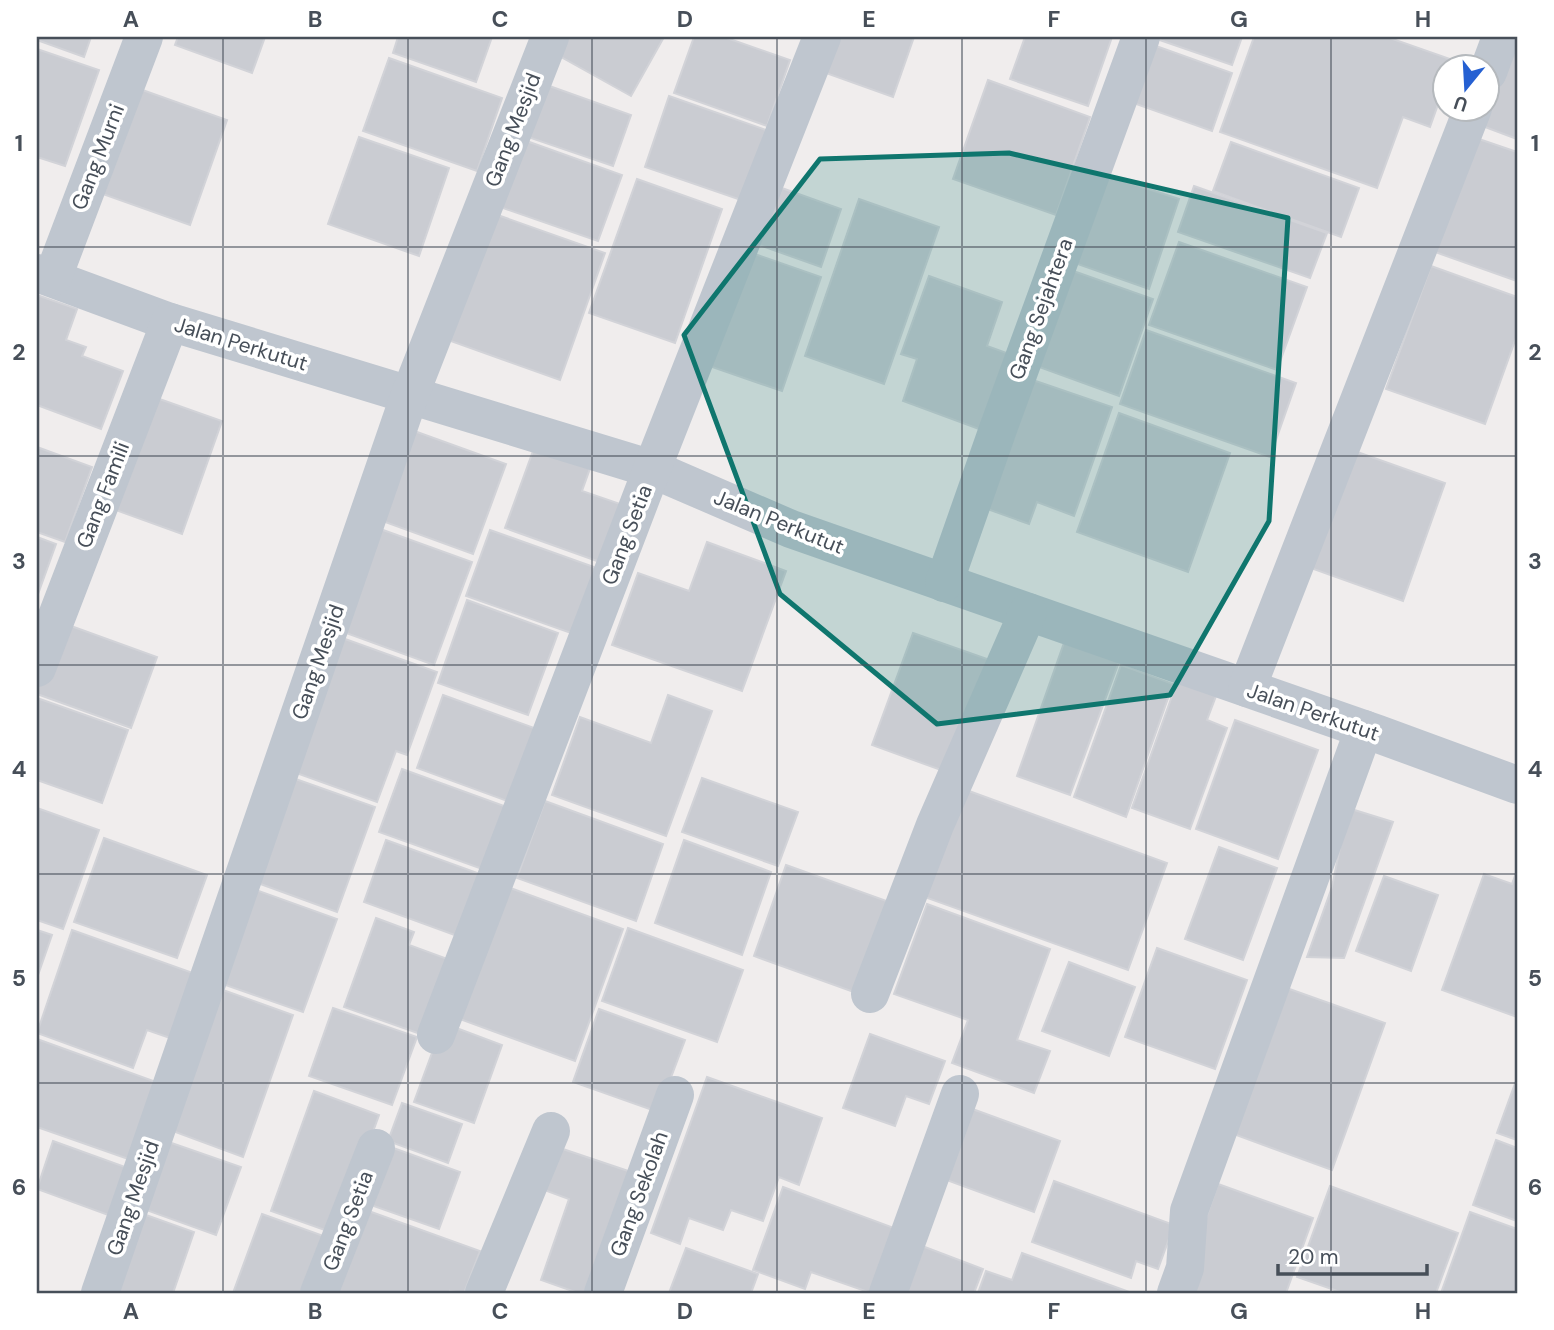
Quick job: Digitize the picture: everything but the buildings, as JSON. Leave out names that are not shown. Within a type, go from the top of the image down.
[{"type":"street","name":"Gang Murni","points":[[45,275],[144,37]]},
{"type":"street","name":"Gang Mesjid","points":[[100,1293],[410,397],[550,37]]},
{"type":"street","name":"Gang Setia","points":[[436,1035],[652,470],[822,37]]},
{"type":"street","name":"Gang Sejahtera","points":[[944,583],[1141,37]]},
{"type":"street","points":[[1247,688],[1468,122]]},
{"type":"street","name":"Jalan Perkutut","points":[[45,275],[170,322],[652,470],[792,529],[1517,785]]},
{"type":"street","name":"Gang Famili","points":[[37,668],[170,322]]},
{"type":"street","points":[[870,994],[935,825],[1028,612]]},
{"type":"street","points":[[1175,1293],[1185,1268],[1189,1211],[1364,729]]},
{"type":"street","points":[[888,1293],[960,1094]]},
{"type":"street","name":"Gang Sekolah","points":[[603,1293],[675,1095]]},
{"type":"street","points":[[484,1293],[551,1131]]},
{"type":"street","name":"Gang Setia","points":[[319,1293],[376,1148]]},
{"type":"highlighted area","points":[[1009,153],[1288,218],[1269,521],[1170,695],[937,724],[780,594],[684,335],[820,159]]}]
